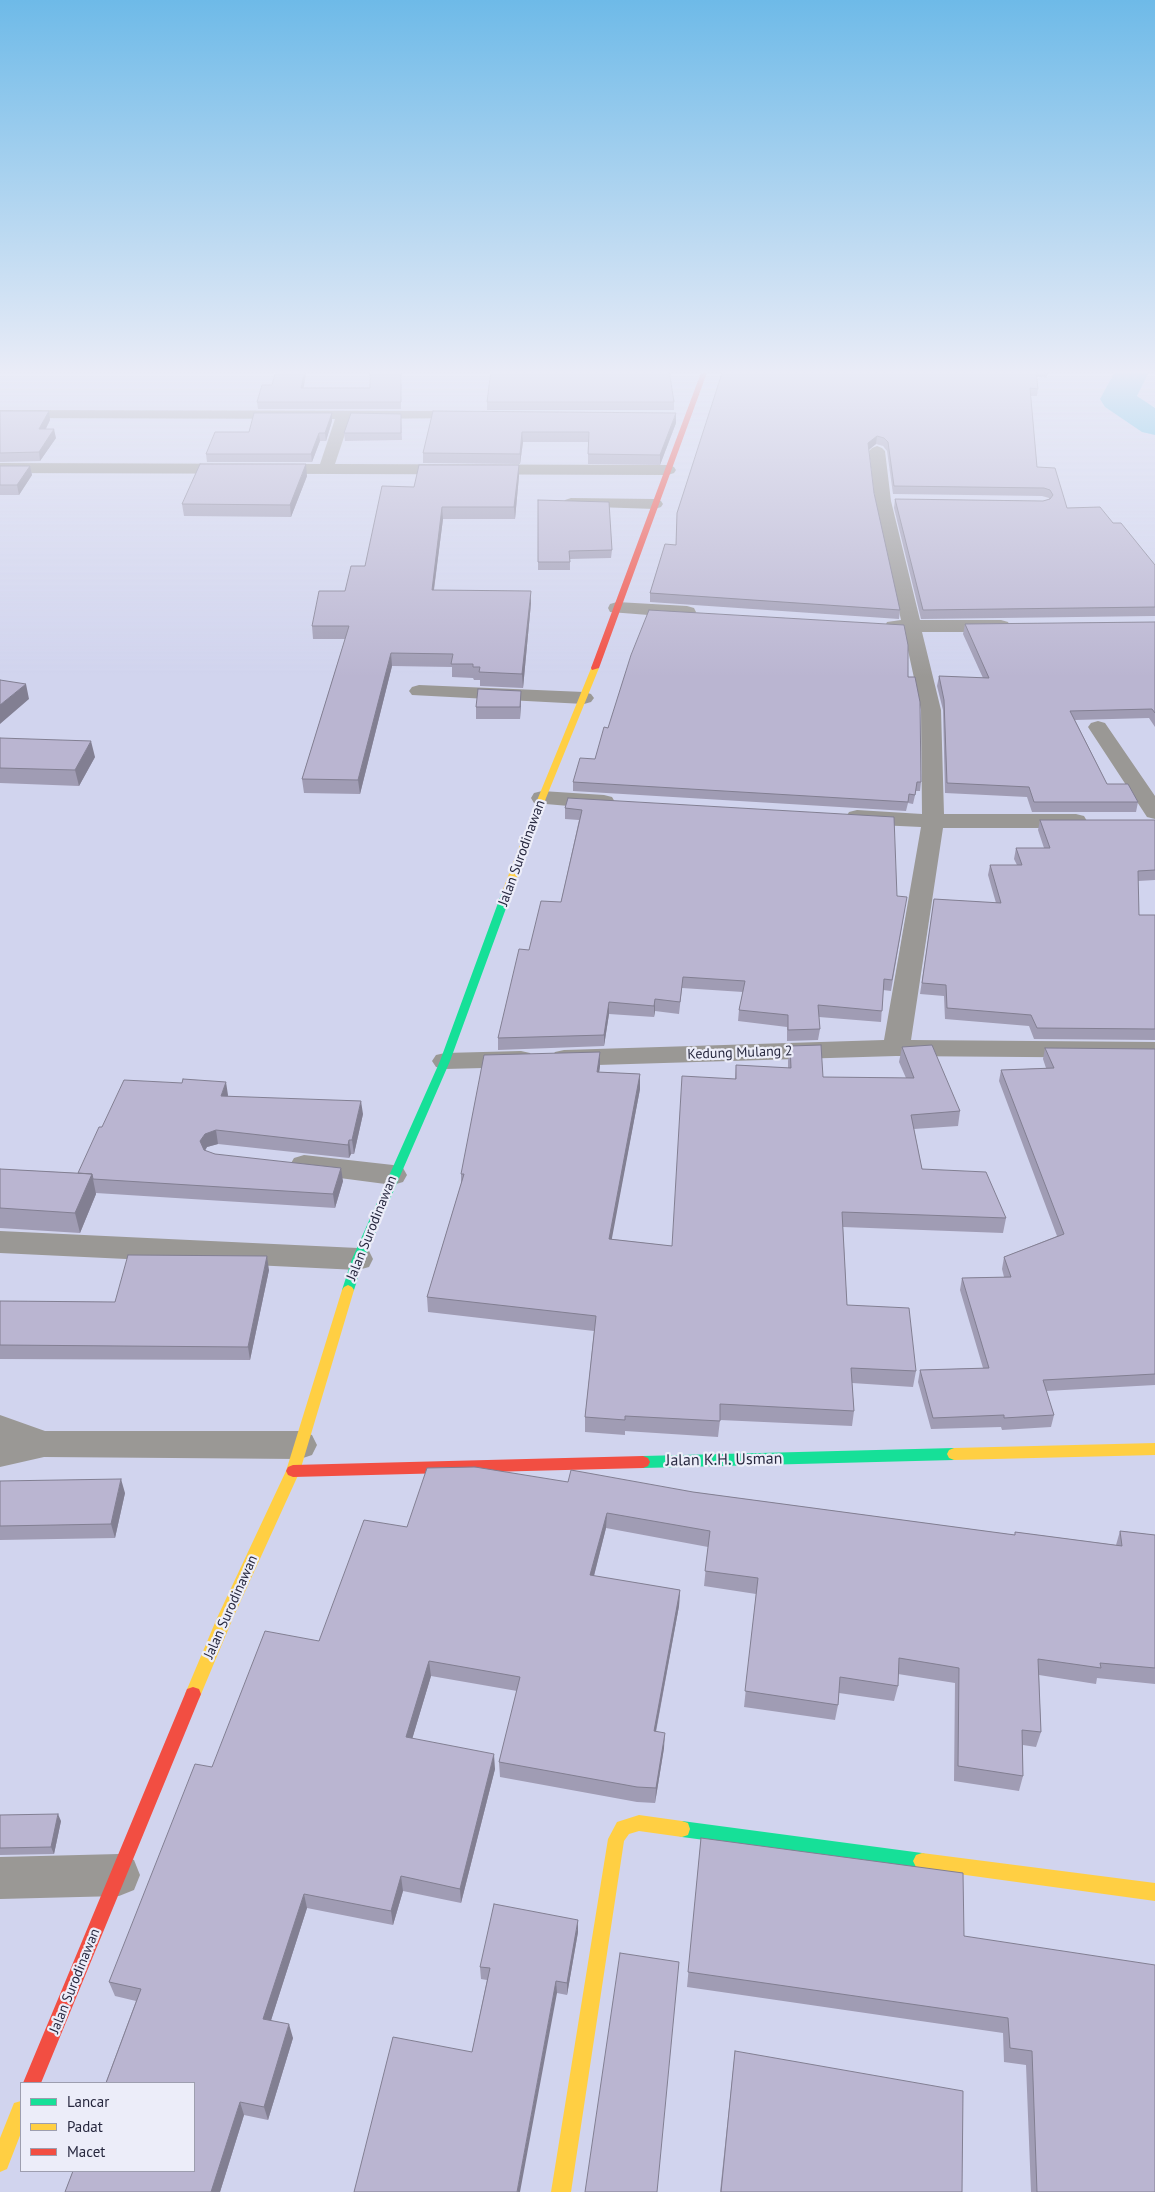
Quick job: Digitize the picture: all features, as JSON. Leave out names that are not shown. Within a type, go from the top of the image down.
[{"type":"main road","name":"Jalan Surodinawan","points":[[32,2082],[225,1618],[297,1458],[358,1259],[393,1175],[445,1061],[542,798],[584,698],[667,472]]},
{"type":"main road","name":"Jalan K.H. Usman","points":[[297,1458],[1155,1449]]},
{"type":"main road","points":[[561,2192],[616,1839],[623,1828],[639,1824],[1155,1892]]},
{"type":"main road","points":[[0,2162],[20,2112]]},
{"type":"street","points":[[880,472],[883,501],[931,710],[933,821],[896,1048]]},
{"type":"street","points":[[883,501],[903,501]]},
{"type":"street","points":[[560,503],[655,504]]},
{"type":"street","points":[[617,608],[705,614]]},
{"type":"street","points":[[872,625],[911,627],[1018,626]]},
{"type":"street","points":[[419,691],[584,698]]},
{"type":"street","points":[[1098,727],[1149,818]]},
{"type":"street","points":[[542,798],[620,803]]},
{"type":"street","points":[[835,815],[933,821],[1097,821]]},
{"type":"street","name":"Kedung Mulang 2","points":[[445,1061],[896,1048],[1155,1050]]},
{"type":"street","points":[[276,1162],[393,1175]]},
{"type":"street","points":[[0,1242],[358,1259]]},
{"type":"street","points":[[0,1428],[44,1444]]},
{"type":"street","points":[[0,1453],[44,1444],[297,1458]]},
{"type":"street","points":[[0,1878],[119,1875]]},
{"type":"building","points":[[0,472],[26,472],[17,485],[0,485]]},
{"type":"building","points":[[196,472],[303,472],[290,505],[182,504]]},
{"type":"building","points":[[417,472],[518,472],[514,507],[442,507],[432,590],[531,591],[522,674],[479,672],[480,667],[473,667],[473,664],[451,664],[453,654],[391,653],[358,780],[302,779],[349,626],[312,626],[319,591],[345,591],[351,566],[365,566],[382,486],[414,487]]},
{"type":"building","points":[[690,472],[872,472],[874,493],[900,610],[650,593],[665,544],[676,545],[677,513]]},
{"type":"building","points":[[892,472],[1056,472],[1067,508],[1100,507],[1113,523],[1121,523],[1155,565],[1155,607],[923,610],[895,499],[1043,501],[1050,499],[1053,495],[1050,490],[1044,488],[894,486]]},
{"type":"building","points":[[538,500],[609,502],[612,550],[569,551],[570,562],[538,562]]},
{"type":"building","points":[[649,610],[904,625],[908,645],[908,677],[915,677],[920,702],[921,782],[917,782],[915,795],[909,794],[908,802],[573,782],[580,758],[595,759],[604,727],[608,728],[631,655]]},
{"type":"building","points":[[1155,622],[1155,713],[1152,709],[1070,711],[1107,784],[1128,784],[1138,802],[1034,802],[1029,787],[947,783],[944,700],[939,676],[989,678],[965,624]]},
{"type":"building","points":[[0,680],[26,684],[0,705]]},
{"type":"building","points":[[478,689],[521,691],[520,707],[476,707]]},
{"type":"building","points":[[0,738],[91,741],[75,770],[0,768]]},
{"type":"building","points":[[568,798],[894,817],[897,896],[907,897],[892,980],[884,979],[882,1011],[818,1005],[820,1029],[788,1030],[788,1015],[739,1010],[745,981],[683,977],[680,1002],[655,999],[654,1006],[609,1002],[604,1035],[498,1038],[519,949],[529,950],[541,901],[561,902],[582,810],[565,808]]},
{"type":"building","points":[[1040,820],[1155,820],[1155,870],[1138,871],[1139,915],[1155,915],[1155,1029],[1037,1028],[1031,1015],[947,1008],[946,985],[922,983],[934,899],[1001,903],[990,865],[1022,865],[1016,848],[1050,848]]},
{"type":"building","points":[[821,1045],[823,1077],[914,1078],[902,1047],[932,1045],[960,1111],[911,1115],[922,1169],[986,1172],[1006,1218],[842,1212],[847,1305],[909,1308],[916,1371],[851,1368],[854,1411],[720,1404],[720,1421],[625,1416],[625,1420],[585,1417],[596,1316],[427,1297],[464,1174],[461,1174],[484,1055],[600,1052],[597,1072],[640,1074],[609,1239],[672,1246],[682,1076],[736,1079],[736,1065],[791,1068],[790,1046]]},
{"type":"building","points":[[1045,1048],[1155,1049],[1155,1374],[1043,1380],[1054,1415],[1004,1418],[1004,1415],[933,1418],[920,1370],[989,1368],[962,1278],[1011,1277],[1004,1257],[1064,1234],[1001,1070],[1054,1068]]},
{"type":"building","points":[[183,1079],[226,1082],[221,1096],[361,1101],[352,1140],[349,1140],[348,1145],[216,1130],[205,1134],[200,1141],[204,1150],[215,1154],[341,1168],[333,1194],[93,1179],[92,1174],[78,1173],[99,1127],[102,1127],[124,1080],[182,1083]]},
{"type":"building","points":[[0,1169],[92,1174],[75,1213],[0,1208]]},
{"type":"building","points":[[128,1255],[267,1256],[248,1347],[0,1345],[0,1301],[115,1302]]},
{"type":"building","points":[[475,1467],[568,1482],[571,1470],[693,1492],[1015,1535],[1015,1532],[1122,1546],[1120,1531],[1155,1535],[1155,1668],[1100,1663],[1101,1668],[1038,1659],[1041,1732],[1022,1730],[1023,1776],[958,1766],[959,1668],[899,1658],[898,1686],[840,1677],[838,1705],[745,1691],[758,1578],[705,1571],[710,1531],[607,1513],[590,1575],[680,1590],[654,1731],[665,1733],[656,1788],[637,1787],[499,1762],[520,1677],[429,1661],[406,1737],[494,1754],[460,1889],[401,1876],[391,1911],[304,1894],[263,2019],[289,2024],[264,2107],[240,2102],[211,2192],[65,2192],[73,2172],[195,2172],[195,2082],[106,2082],[141,1989],[109,1982],[195,1764],[212,1767],[265,1631],[319,1641],[364,1520],[407,1527],[427,1468]]},
{"type":"building","points":[[121,1479],[111,1524],[0,1526],[0,1481]]},
{"type":"building","points":[[58,1814],[51,1847],[0,1848],[0,1815]]},
{"type":"building","points":[[701,1838],[963,1873],[964,1936],[1155,1965],[1155,2192],[1037,2192],[1032,2051],[1010,2048],[1008,2018],[688,1972]]},
{"type":"building","points":[[494,1904],[578,1920],[567,1983],[556,1981],[517,2192],[354,2192],[393,2037],[472,2052],[490,1968],[480,1967]]},
{"type":"building","points":[[620,1953],[679,1962],[657,2192],[585,2192]]},
{"type":"building","points":[[735,2051],[963,2091],[962,2192],[721,2192]]},
{"type":"traffic: fast","points":[[348,1290],[358,1259],[445,1061],[507,892]]},
{"type":"traffic: fast","points":[[643,1462],[954,1454]]},
{"type":"traffic: fast","points":[[682,1829],[922,1861]]},
{"type":"traffic: slow","points":[[507,892],[542,798],[595,668]]},
{"type":"traffic: slow","points":[[193,1694],[225,1618],[293,1471],[348,1290]]},
{"type":"traffic: slow","points":[[954,1454],[1155,1449]]},
{"type":"traffic: slow","points":[[561,2192],[616,1839],[623,1828],[639,1823],[682,1829]]},
{"type":"traffic: slow","points":[[922,1861],[1155,1892]]},
{"type":"traffic: slow","points":[[0,2162],[20,2112]]},
{"type":"traffic: jam","points":[[595,668],[667,472]]},
{"type":"traffic: jam","points":[[293,1471],[643,1462]]},
{"type":"traffic: jam","points":[[32,2082],[193,1694]]}]
